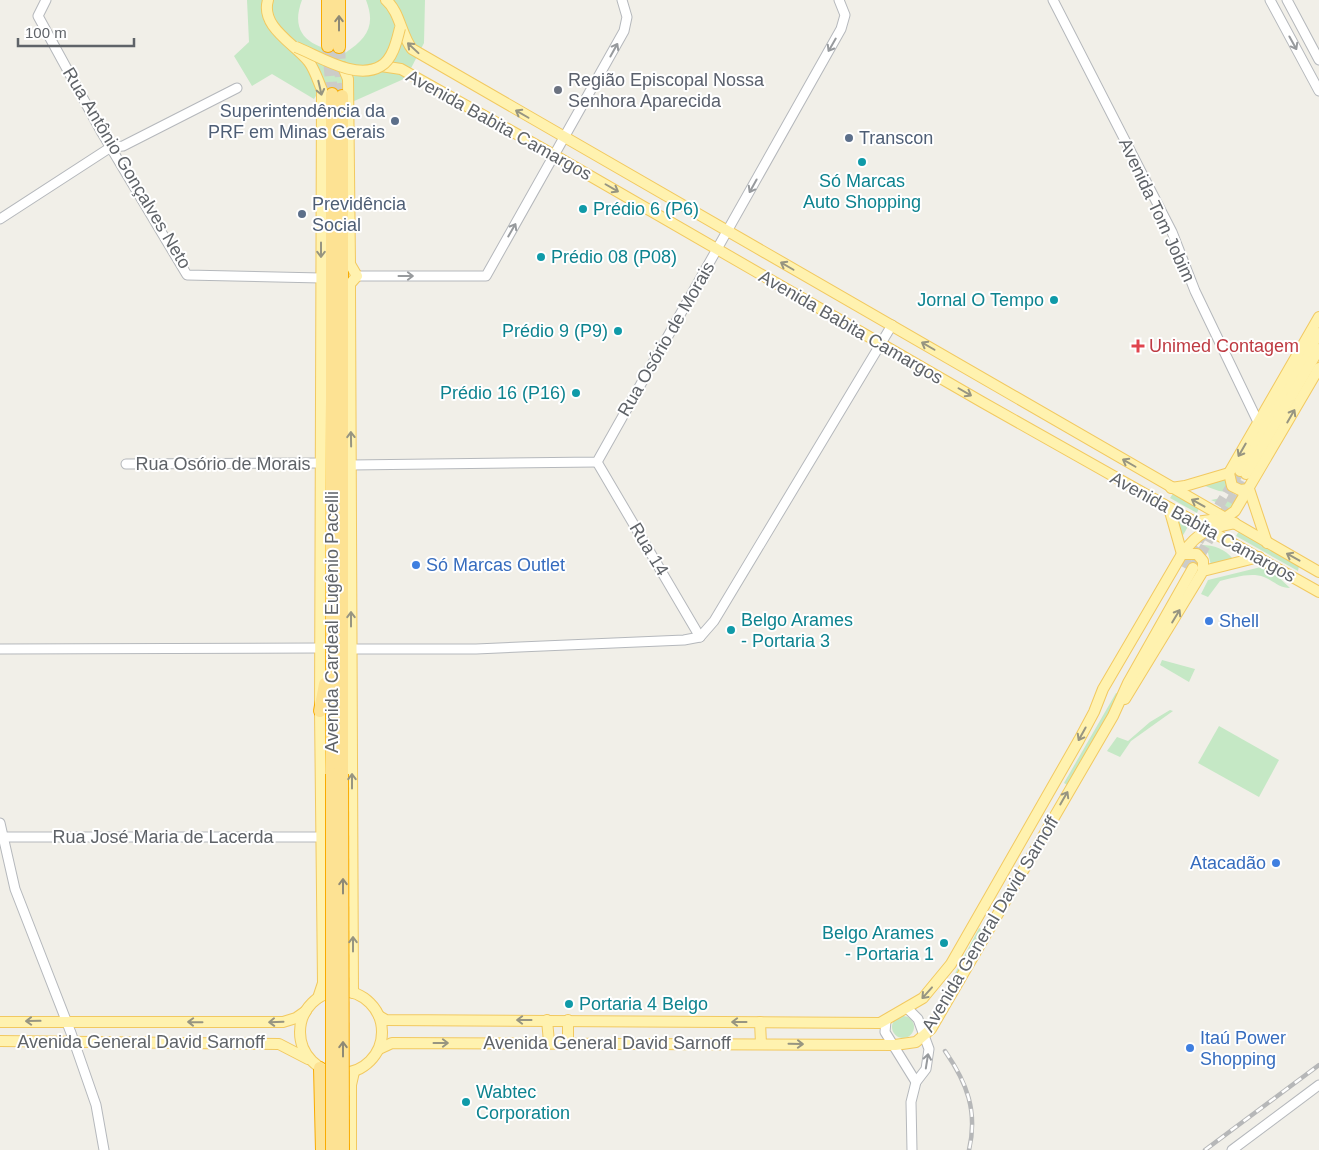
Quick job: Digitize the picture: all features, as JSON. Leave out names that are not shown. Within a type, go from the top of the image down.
[{"type":"highway","points":[[328,0],[334,47],[339,0]]},
{"type":"highway","name":"Avenida Cardeal Eugênio Pacelli","points":[[332,1150],[337,774],[342,697],[337,95],[332,617],[337,774],[343,1150]]},
{"type":"highway","points":[[320,711],[323,704],[329,625],[332,617]]},
{"type":"highway","points":[[342,697],[351,649]]},
{"type":"highway","points":[[320,1068],[322,1150]]},
{"type":"main road","name":"Avenida Babita Camargos","points":[[386,0],[396,14],[400,28],[412,49],[1319,572]]},
{"type":"main road","points":[[266,2],[269,18],[277,31],[296,47]]},
{"type":"main road","points":[[381,66],[395,48],[400,28]]},
{"type":"main road","name":"Avenida Babita Camargos","points":[[296,47],[343,66],[364,70],[381,66],[400,69],[1319,592]]},
{"type":"main road","name":"Avenida Cardeal Eugênio Pacelli","points":[[296,47],[310,64],[322,90],[320,711],[323,983],[318,998]]},
{"type":"main road","points":[[343,66],[348,79],[350,264],[357,276]]},
{"type":"main road","name":"Avenida Cardeal Eugênio Pacelli","points":[[353,993],[350,284],[357,276]]},
{"type":"main road","points":[[1249,489],[1236,488],[1230,482],[1229,473],[1319,317]]},
{"type":"main road","points":[[1319,333],[1243,472],[1319,348]]},
{"type":"main road","points":[[1196,522],[1226,518],[1235,511],[1319,368]]},
{"type":"main road","points":[[1171,488],[1185,486],[1229,473]]},
{"type":"main road","points":[[1249,489],[1267,542]]},
{"type":"main road","points":[[1169,508],[1182,554],[1197,554],[1203,561],[1193,569]]},
{"type":"main road","points":[[1207,529],[1235,524]]},
{"type":"main road","name":"Avenida General David Sarnoff","points":[[1094,712],[1103,689],[1182,554],[1195,537],[1207,529]]},
{"type":"main road","points":[[1193,569],[1259,557]]},
{"type":"main road","name":"Avenida General David Sarnoff","points":[[379,1016],[386,1020],[880,1023],[908,1009],[923,998],[951,964],[1094,712],[1193,569]]},
{"type":"main road","name":"Avenida General David Sarnoff","points":[[379,1049],[392,1043],[550,1042],[895,1045],[916,1042],[924,1037],[965,972],[1113,716],[1132,690],[1193,569]]},
{"type":"main road","points":[[335,992],[353,993],[364,998],[379,1016],[382,1032],[379,1049],[373,1059],[354,1072],[343,1074],[320,1068],[308,1059],[300,1036],[301,1022],[306,1010],[318,998],[335,992]]},
{"type":"main road","name":"Avenida General David Sarnoff","points":[[0,1022],[283,1022],[296,1018],[306,1010]]},
{"type":"main road","points":[[547,1020],[550,1042]]},
{"type":"main road","points":[[568,1020],[568,1043]]},
{"type":"main road","points":[[760,1022],[761,1044]]},
{"type":"main road","name":"Avenida General David Sarnoff","points":[[0,1041],[279,1044],[308,1059]]},
{"type":"main road","points":[[351,1150],[351,1085],[354,1072]]},
{"type":"street","name":"Rua Antônio Gonçalves Neto","points":[[46,0],[38,16],[111,147],[187,275],[321,278]]},
{"type":"street","points":[[357,276],[486,276],[624,31],[627,17],[622,0]]},
{"type":"street","name":"Rua Osório de Morais","points":[[597,462],[841,30],[845,15],[839,0]]},
{"type":"street","name":"Avenida Tom Jobim","points":[[1053,0],[1172,232],[1195,290],[1258,422]]},
{"type":"street","points":[[1270,0],[1319,90]]},
{"type":"street","points":[[1287,0],[1319,60]]},
{"type":"street","points":[[0,218],[111,147],[122,146],[237,88]]},
{"type":"street","points":[[351,649],[476,649],[684,640],[700,637],[714,621],[892,325]]},
{"type":"street","points":[[352,465],[597,462]]},
{"type":"street","name":"Rua 14","points":[[597,462],[700,637]]},
{"type":"street","name":"Rua Osório de Morais","points":[[126,464],[320,464]]},
{"type":"street","points":[[0,649],[320,648]]},
{"type":"street","points":[[0,823],[15,888],[67,1021],[96,1105],[104,1150]]},
{"type":"street","name":"Rua José Maria de Lacerda","points":[[4,837],[322,837]]},
{"type":"street","points":[[908,1009],[918,1019],[929,1049],[928,1062],[923,1074],[916,1082],[910,1113],[912,1150]]},
{"type":"street","points":[[886,1021],[885,1032],[895,1045],[916,1082]]},
{"type":"street","points":[[1232,1150],[1319,1085]]},
{"type":"green space","points":[[247,0],[302,0],[298,23],[301,32],[314,44],[345,53],[359,42],[368,31],[370,17],[366,0],[425,0],[424,43],[406,78],[352,102],[351,83],[324,83],[314,99],[272,74],[252,86],[234,56],[249,42]]},
{"type":"green space","points":[[1226,478],[1243,494],[1219,491],[1205,486]]},
{"type":"green space","points":[[1174,492],[1199,508],[1197,513],[1170,498]]},
{"type":"green space","points":[[1221,498],[1237,502],[1229,508],[1211,500]]},
{"type":"green space","points":[[1177,517],[1190,523],[1182,537]]},
{"type":"green space","points":[[1239,531],[1299,566],[1298,571],[1236,536]]},
{"type":"green space","points":[[1202,545],[1219,548],[1233,559],[1211,565],[1208,553],[1199,547]]},
{"type":"green space","points":[[1261,567],[1272,571],[1290,588],[1280,586],[1264,577],[1248,575],[1220,581],[1208,597],[1201,594],[1208,580]]},
{"type":"green space","points":[[1162,660],[1195,669],[1189,682],[1160,665]]},
{"type":"green space","points":[[1116,693],[1119,694],[1116,701],[1069,786],[1064,783]]},
{"type":"green space","points":[[1170,710],[1173,711],[1131,741],[1120,757],[1107,751],[1117,737],[1128,741],[1150,722]]},
{"type":"green space","points":[[1219,726],[1279,760],[1259,797],[1198,763]]},
{"type":"green space","points":[[979,928],[986,931],[946,996],[951,981]]},
{"type":"green space","points":[[903,1016],[911,1019],[914,1027],[911,1035],[903,1038],[895,1035],[892,1027],[895,1019]]},
{"type":"tunnel","points":[[328,46],[332,94]]},
{"type":"tunnel","points":[[339,47],[342,96]]},
{"type":"tunnel","points":[[1211,519],[1240,471]]},
{"type":"tunnel","points":[[1193,568],[1246,474]]},
{"type":"tunnel","points":[[1183,567],[1203,534]]},
{"type":"railway","points":[[945,1051],[959,1074],[969,1098],[972,1123],[969,1150]]},
{"type":"railway","points":[[1205,1150],[1319,1065]]},
{"type":"place","name":"Região Episcopal Nossa Senhora Aparecida","points":[[558,90]]},
{"type":"place","name":"Superintendência da PRF em Minas Gerais","points":[[395,121]]},
{"type":"place","name":"Transcon","points":[[849,138]]},
{"type":"place","name":"Só Marcas Auto Shopping","points":[[862,162]]},
{"type":"place","name":"Prédio 6 (P6)","points":[[583,209]]},
{"type":"place","name":"Previdência Social","points":[[302,214]]},
{"type":"place","name":"Prédio 08 (P08)","points":[[541,257]]},
{"type":"place","name":"Jornal O Tempo","points":[[1054,300]]},
{"type":"place","name":"Prédio 9 (P9)","points":[[618,331]]},
{"type":"place","name":"Unimed Contagem","points":[[1138,346]]},
{"type":"place","name":"Prédio 16 (P16)","points":[[576,393]]},
{"type":"place","name":"Só Marcas Outlet","points":[[416,565]]},
{"type":"place","name":"Shell","points":[[1209,621]]},
{"type":"place","name":"Belgo Arames - Portaria 3","points":[[731,630]]},
{"type":"place","name":"Atacadão","points":[[1276,863]]},
{"type":"place","name":"Belgo Arames - Portaria 1","points":[[944,943]]},
{"type":"place","name":"Portaria 4 Belgo","points":[[569,1004]]},
{"type":"place","name":"Itaú Power Shopping","points":[[1190,1048]]},
{"type":"place","name":"Wabtec Corporation","points":[[466,1102]]}]
